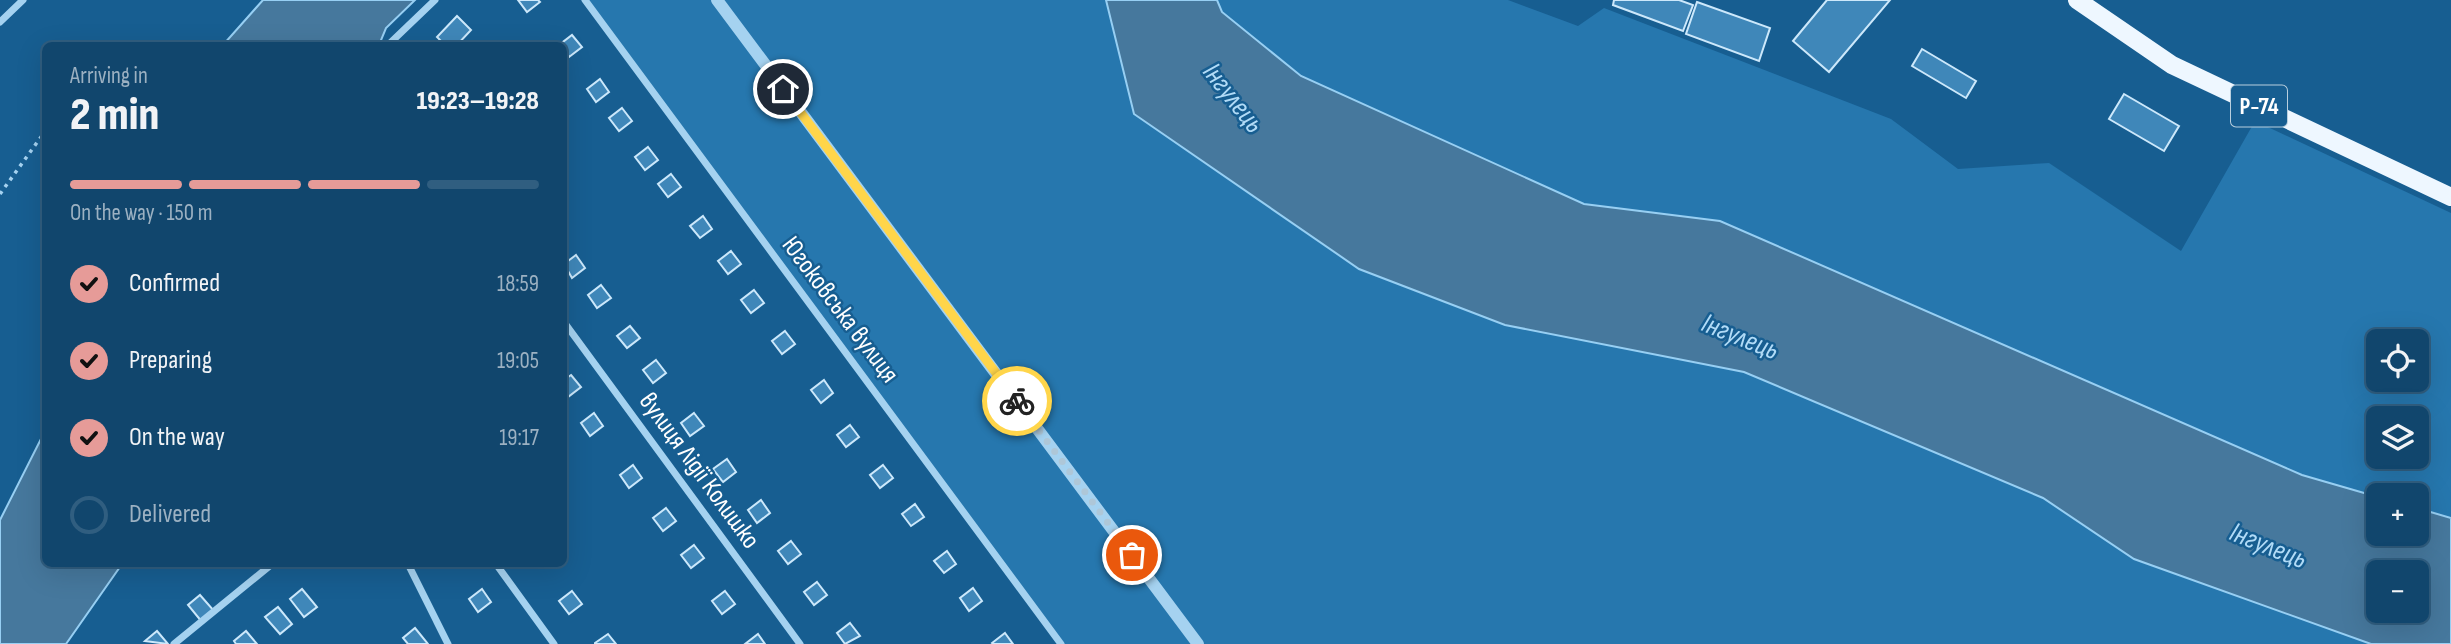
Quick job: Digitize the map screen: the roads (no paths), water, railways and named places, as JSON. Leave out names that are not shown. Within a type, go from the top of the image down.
[{"type":"main road","name":"Р-74","points":[[2077,0],[2172,65],[2451,197]]},
{"type":"street","points":[[0,22],[23,0]]},
{"type":"street","points":[[391,42],[435,0]]},
{"type":"street","name":"Югоковська вулиця","points":[[584,0],[1061,644]]},
{"type":"street","points":[[717,0],[1198,644]]},
{"type":"street","name":"вулиця Лідії Колишко","points":[[567,326],[800,644]]},
{"type":"street","points":[[174,644],[268,567]]},
{"type":"street","points":[[410,567],[448,644]]},
{"type":"street","points":[[498,567],[554,644]]},
{"type":"water","points":[[263,0],[415,0],[386,28],[380,42],[226,42]]},
{"type":"water","name":"Інгулець","points":[[1106,0],[1217,0],[1222,12],[1301,76],[1584,204],[1720,221],[2302,475],[2366,494],[2366,546],[2429,546],[2429,512],[2451,518],[2451,644],[2371,644],[2134,559],[2043,498],[1744,372],[1505,325],[1359,269],[1134,114]]},
{"type":"water","points":[[42,437],[42,567],[120,567],[66,644],[0,644],[0,520]]}]
